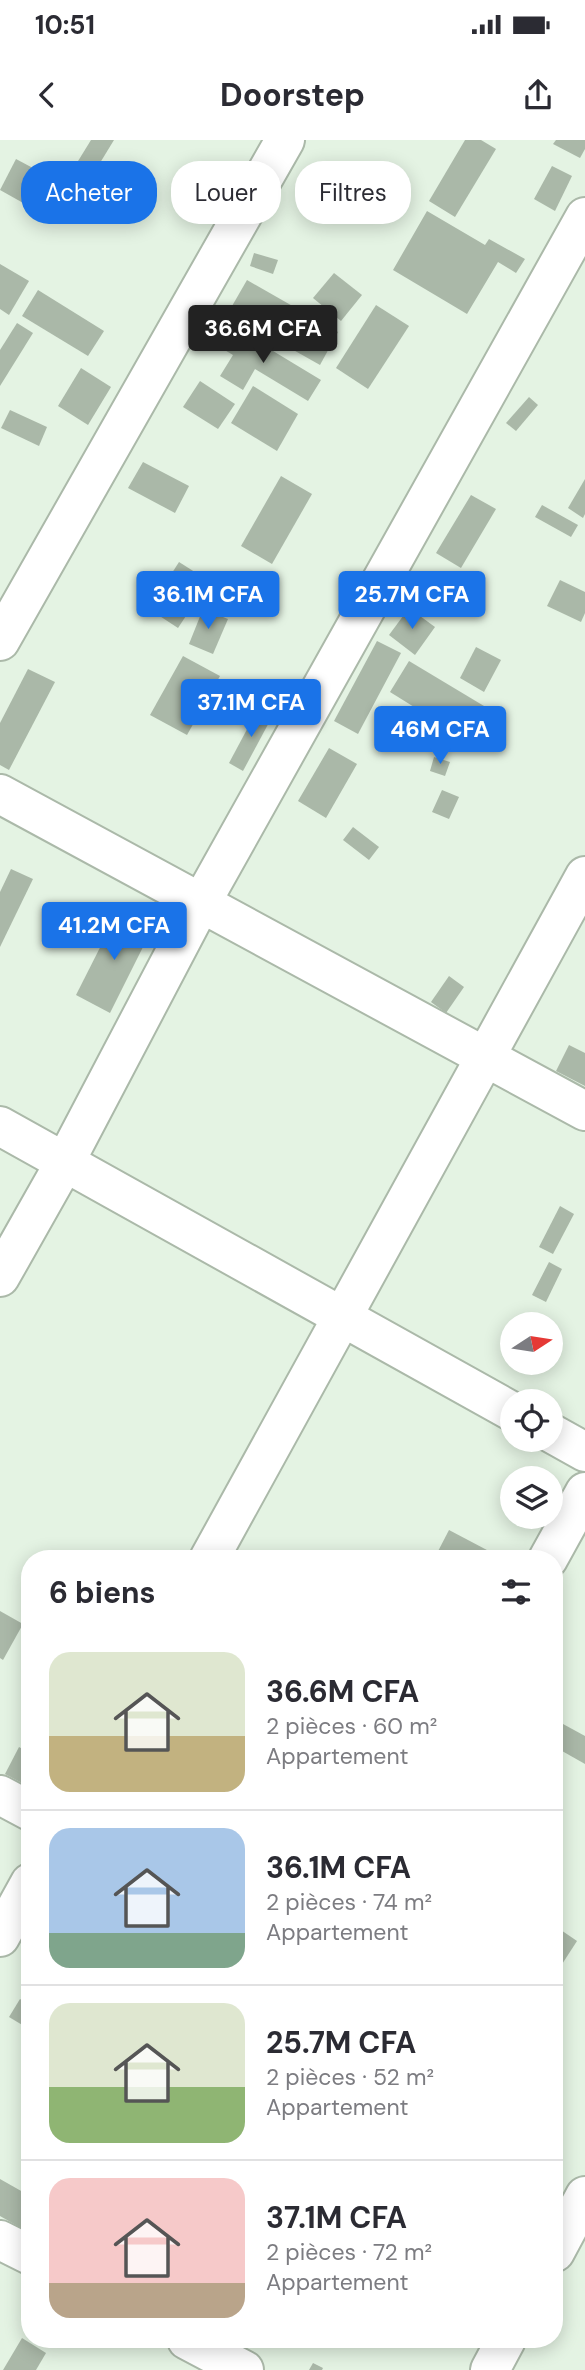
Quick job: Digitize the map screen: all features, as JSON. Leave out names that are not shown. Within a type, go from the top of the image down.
[{"type":"street","points":[[0,640],[285,140]]},
{"type":"street","points":[[0,1277],[65,1162],[201,903],[585,218]]},
{"type":"street","points":[[0,794],[585,1111]]},
{"type":"street","points":[[214,1550],[585,876]]},
{"type":"street","points":[[0,1126],[500,1405]]},
{"type":"street","points":[[563,1440],[585,1452]]},
{"type":"street","points":[[553,1550],[585,1492]]},
{"type":"street","points":[[0,1795],[21,1806]]},
{"type":"street","points":[[0,1937],[21,1899]]},
{"type":"street","points":[[563,2237],[585,2196]]},
{"type":"street","points":[[0,2239],[21,2250]]},
{"type":"street","points":[[202,2348],[244,2370]]},
{"type":"street","points":[[490,2370],[502,2348]]},
{"type":"building","points":[[91,140],[114,140],[101,161],[78,161]]},
{"type":"building","points":[[465,140],[481,140],[496,149],[455,217],[429,201]]},
{"type":"building","points":[[556,140],[585,140],[585,149],[580,158],[553,144]]},
{"type":"building","points":[[16,159],[21,162],[21,202],[0,190]]},
{"type":"building","points":[[552,166],[572,176],[555,211],[534,199]]},
{"type":"building","points":[[427,211],[485,245],[489,239],[525,259],[516,273],[498,262],[467,314],[393,270]]},
{"type":"building","points":[[254,253],[278,260],[273,274],[250,266]]},
{"type":"building","points":[[0,264],[29,281],[9,315],[0,309]]},
{"type":"building","points":[[334,273],[362,295],[341,321],[313,298]]},
{"type":"building","points":[[247,280],[338,332],[320,365],[228,313]]},
{"type":"building","points":[[38,290],[104,331],[88,356],[22,316]]},
{"type":"building","points":[[376,305],[409,326],[368,389],[336,368]]},
{"type":"building","points":[[17,323],[33,333],[0,386],[0,350]]},
{"type":"building","points":[[230,325],[321,380],[308,401],[255,369],[243,390],[220,376],[233,355],[218,346]]},
{"type":"building","points":[[81,368],[111,387],[88,425],[58,406]]},
{"type":"building","points":[[200,381],[235,404],[218,429],[183,407]]},
{"type":"building","points":[[253,386],[298,414],[277,451],[231,423]]},
{"type":"building","points":[[529,397],[538,405],[516,431],[506,423]]},
{"type":"building","points":[[10,410],[47,427],[39,446],[1,428]]},
{"type":"building","points":[[143,462],[189,486],[175,513],[128,488]]},
{"type":"building","points":[[281,476],[312,494],[272,564],[241,546]]},
{"type":"building","points":[[585,479],[585,514],[583,518],[568,508]]},
{"type":"building","points":[[471,495],[496,509],[461,568],[436,553]]},
{"type":"building","points":[[542,505],[578,525],[571,537],[535,517]]},
{"type":"building","points":[[179,562],[209,581],[178,628],[149,609]]},
{"type":"building","points":[[560,580],[585,592],[585,613],[581,622],[547,606]]},
{"type":"building","points":[[409,608],[435,627],[415,655],[389,635]]},
{"type":"building","points":[[203,609],[228,619],[213,654],[189,644]]},
{"type":"building","points":[[377,641],[401,653],[358,734],[334,721]]},
{"type":"building","points":[[476,647],[501,660],[484,692],[460,678]]},
{"type":"building","points":[[183,656],[220,676],[187,735],[150,715]]},
{"type":"building","points":[[409,661],[484,706],[464,738],[390,692]]},
{"type":"building","points":[[28,669],[55,682],[9,770],[0,765],[0,723]]},
{"type":"building","points":[[259,707],[273,715],[243,771],[229,763]]},
{"type":"building","points":[[329,748],[357,764],[326,818],[298,801]]},
{"type":"building","points":[[434,757],[450,762],[445,776],[430,771]]},
{"type":"building","points":[[442,790],[459,797],[449,819],[432,812]]},
{"type":"building","points":[[353,827],[379,847],[369,860],[343,840]]},
{"type":"building","points":[[11,869],[33,879],[0,947],[0,892]]},
{"type":"building","points":[[118,912],[152,929],[110,1013],[76,995]]},
{"type":"building","points":[[449,976],[464,987],[446,1013],[431,1002]]},
{"type":"building","points":[[569,1045],[585,1053],[585,1086],[556,1071]]},
{"type":"building","points":[[560,1206],[574,1214],[553,1254],[539,1247]]},
{"type":"building","points":[[549,1262],[562,1269],[546,1302],[532,1295]]},
{"type":"building","points":[[449,1530],[487,1550],[439,1550]]},
{"type":"building","points":[[0,1611],[21,1623],[21,1628],[3,1660],[0,1658]]},
{"type":"building","points":[[563,1724],[585,1736],[585,1764],[563,1752]]},
{"type":"building","points":[[19,1747],[21,1748],[21,1782],[5,1774]]},
{"type":"building","points":[[563,1931],[577,1941],[563,1963]]},
{"type":"building","points":[[20,1999],[21,2000],[21,2024],[9,2017]]},
{"type":"building","points":[[0,2179],[21,2191],[21,2228],[0,2216]]},
{"type":"building","points":[[21,2340],[21,2348],[38,2348],[46,2353],[36,2370],[3,2370]]},
{"type":"building","points":[[313,2363],[323,2368],[322,2370],[309,2370]]}]
